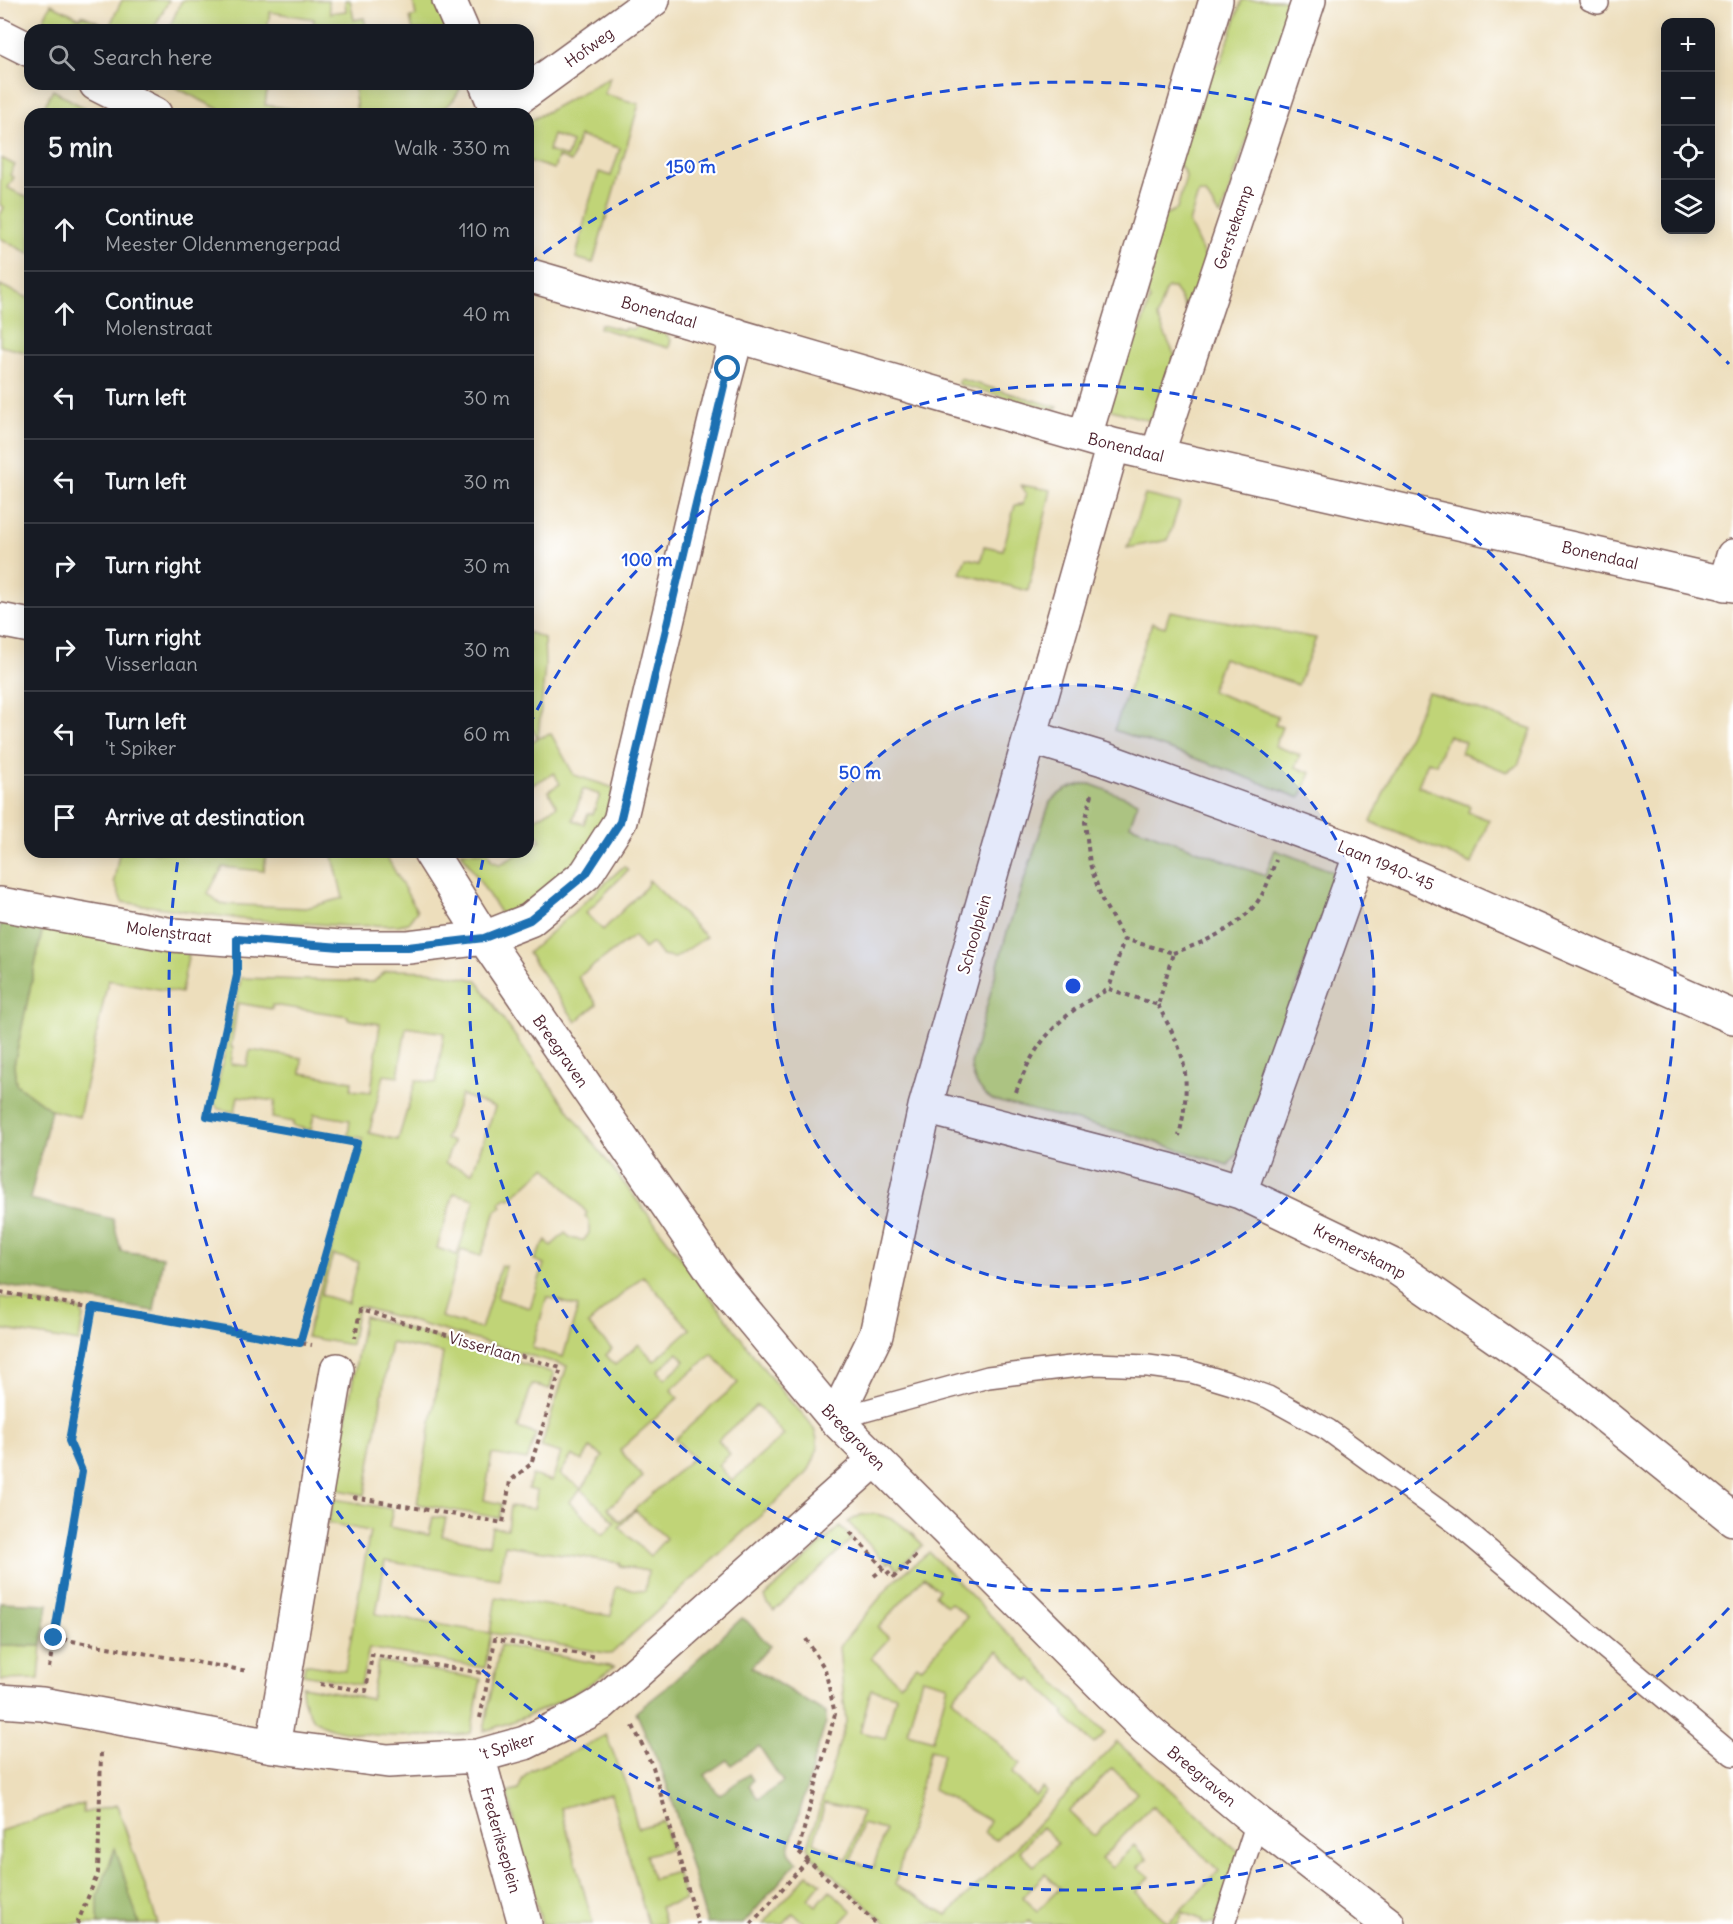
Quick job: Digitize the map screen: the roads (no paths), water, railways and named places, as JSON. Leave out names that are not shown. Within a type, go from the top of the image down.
[{"type":"street","points":[[449,0],[459,24]]},
{"type":"street","name":"Hofweg","points":[[534,77],[653,0]]},
{"type":"street","points":[[1099,441],[1216,0]]},
{"type":"street","name":"Gerstekamp","points":[[1156,455],[1309,0]]},
{"type":"street","points":[[0,35],[24,47]]},
{"type":"street","points":[[108,90],[143,108]]},
{"type":"street","name":"Hofweg","points":[[493,104],[515,90]]},
{"type":"street","name":"Bonendaal","points":[[534,277],[1099,441],[1156,455],[1730,575]]},
{"type":"street","name":"Molenstraat","points":[[0,904],[173,935],[341,947],[408,947],[484,938],[530,920],[586,874],[620,822],[737,334]]},
{"type":"street","name":"Schoolplein","points":[[835,1419],[876,1335],[925,1107],[1030,736],[1099,441]]},
{"type":"street","points":[[0,620],[24,625]]},
{"type":"street","name":"Laan 1940-'45","points":[[1030,736],[1103,759],[1361,854],[1733,1017]]},
{"type":"street","points":[[1240,1192],[1361,854]]},
{"type":"street","name":"Breegraven","points":[[434,858],[484,938],[718,1278],[835,1419],[1145,1728],[1257,1822],[1389,1924]]},
{"type":"street","name":"Kremerskamp","points":[[925,1107],[1169,1170],[1240,1192],[1394,1266],[1574,1391],[1733,1519]]},
{"type":"street","points":[[273,1746],[316,1491],[329,1358]]},
{"type":"street","name":"'t Spiker","points":[[0,1701],[42,1704],[273,1746],[388,1761],[478,1756],[525,1743],[547,1733],[586,1713],[615,1692],[875,1460]]},
{"type":"street","name":"Frederikseplein","points":[[478,1756],[525,1924]]},
{"type":"lane","points":[[835,1419],[988,1377],[1095,1365],[1148,1366],[1192,1372],[1268,1397],[1328,1430],[1456,1523],[1733,1755]]},
{"type":"lane","points":[[1224,1924],[1257,1822]]}]
